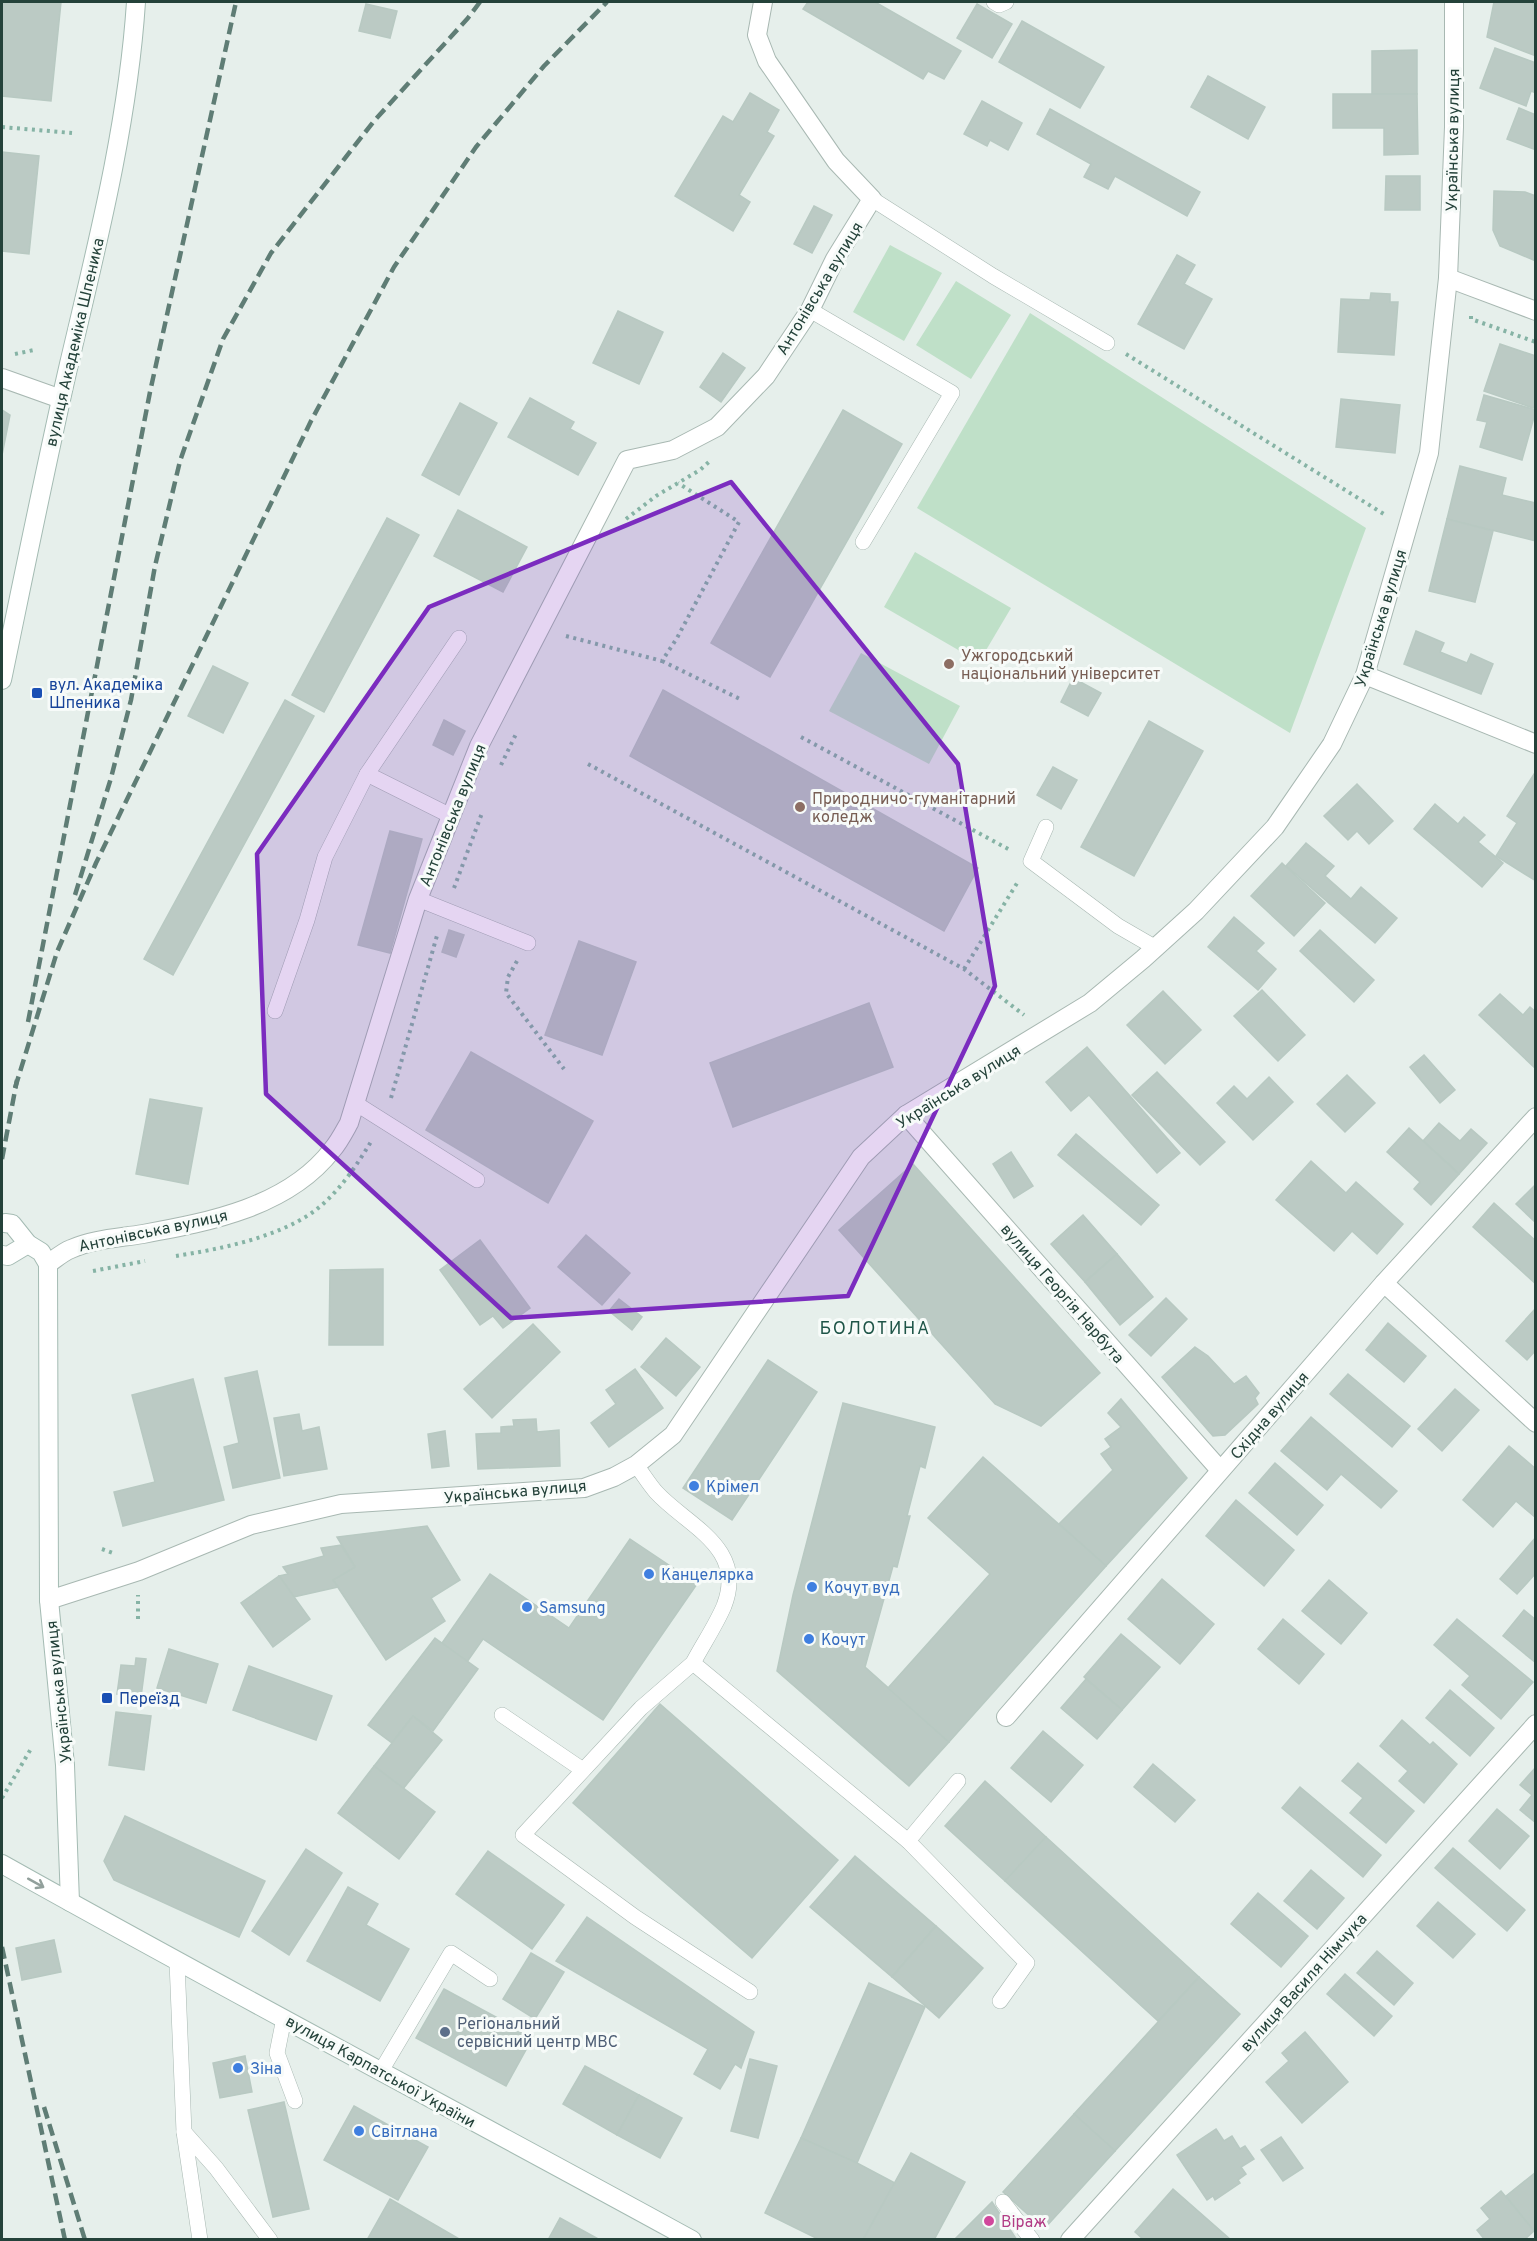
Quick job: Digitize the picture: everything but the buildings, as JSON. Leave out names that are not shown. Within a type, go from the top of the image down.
[{"type":"street","name":"вулиця Академіка Шпеника","points":[[2,680],[6,634],[96,247],[129,77],[136,2]]},
{"type":"street","points":[[763,2],[757,35],[767,61],[836,161],[872,199]]},
{"type":"street","name":"Українська вулиця","points":[[70,1902],[65,1765],[49,1600],[139,1571],[251,1525],[302,1512],[341,1504],[584,1488],[614,1478],[636,1465],[673,1435],[861,1157],[906,1115],[1090,1003],[1196,911],[1275,827],[1332,744],[1365,675],[1429,453],[1448,278],[1454,127],[1454,2]]},
{"type":"street","name":"Антонівська вулиця","points":[[48,1264],[70,1249],[88,1244],[237,1212],[270,1199],[298,1182],[327,1156],[349,1123],[418,898],[479,746],[627,460],[673,450],[717,427],[766,376],[810,310],[835,259],[872,199]]},
{"type":"street","points":[[1448,278],[1536,311]]},
{"type":"street","points":[[2,378],[61,399]]},
{"type":"street","points":[[1365,675],[1536,744]]},
{"type":"street","name":"вулиця Георгія Нарбута","points":[[906,1115],[1220,1470]]},
{"type":"street","name":"Східна вулиця","points":[[1006,1717],[1384,1283],[1536,1117]]},
{"type":"street","points":[[5,1223],[12,1224],[28,1244],[41,1252],[48,1264],[49,1600]]},
{"type":"street","points":[[2,1254],[8,1256],[28,1244]]},
{"type":"street","points":[[1384,1283],[1536,1423]]},
{"type":"street","name":"вулиця Василя Німчука","points":[[1070,2240],[1536,1724]]},
{"type":"street","name":"вулиця Карпатської України","points":[[2,1864],[177,1962],[692,2240]]},
{"type":"lane","points":[[994,2],[999,5],[1006,2]]},
{"type":"lane","points":[[872,199],[993,276],[1107,343]]},
{"type":"lane","points":[[810,310],[952,393],[863,542]]},
{"type":"lane","points":[[275,1011],[307,920],[325,857],[367,774],[459,638]]},
{"type":"lane","points":[[367,774],[451,816]]},
{"type":"lane","points":[[1046,827],[1031,861],[1118,926],[1156,948]]},
{"type":"lane","points":[[418,898],[528,943]]},
{"type":"lane","points":[[355,1103],[477,1180]]},
{"type":"lane","points":[[636,1465],[656,1492],[712,1540],[724,1558],[729,1579],[724,1604],[693,1664],[641,1708],[523,1835],[635,1917],[750,1992]]},
{"type":"lane","points":[[693,1664],[908,1841],[1027,1963],[1000,2001]]},
{"type":"lane","points":[[502,1715],[584,1770]]},
{"type":"lane","points":[[908,1841],[958,1781]]},
{"type":"lane","points":[[381,2071],[451,1953],[490,1979]]},
{"type":"lane","points":[[177,1962],[184,2132],[200,2240]]},
{"type":"lane","points":[[284,2018],[277,2053],[295,2101]]},
{"type":"lane","points":[[184,2132],[216,2168],[270,2240]]},
{"type":"lane","points":[[1003,2202],[1032,2240]]},
{"type":"path","points":[[2,127],[72,133]]},
{"type":"path","points":[[1471,319],[1536,342]]},
{"type":"path","points":[[1107,343],[1408,529]]},
{"type":"path","points":[[9,353],[17,354],[34,350]]},
{"type":"path","points":[[622,527],[626,519],[700,470],[717,455]]},
{"type":"path","points":[[662,661],[677,638],[739,522],[678,483]]},
{"type":"path","points":[[562,645],[571,626]]},
{"type":"path","points":[[566,636],[662,661],[740,699]]},
{"type":"path","points":[[497,772],[520,727]]},
{"type":"path","points":[[801,737],[1031,861],[964,969]]},
{"type":"path","points":[[588,764],[964,969],[1021,1011],[1039,1034]]},
{"type":"path","points":[[167,1257],[225,1248],[283,1228],[314,1212],[358,1164],[384,1121],[446,910],[485,803]]},
{"type":"path","points":[[528,943],[507,977],[506,993],[564,1070]]},
{"type":"path","points":[[93,1272],[155,1259]]},
{"type":"path","points":[[2,1798],[32,1747]]},
{"type":"highlighted area","points":[[731,482],[958,764],[995,986],[848,1296],[511,1318],[266,1094],[257,854],[429,607]]},
{"type":"green space","points":[[890,245],[942,273],[904,341],[853,312]]},
{"type":"green space","points":[[956,281],[1011,315],[971,379],[916,345]]},
{"type":"green space","points":[[1030,313],[1366,528],[1290,733],[917,508]]},
{"type":"green space","points":[[915,552],[1011,608],[979,662],[884,607]]},
{"type":"green space","points":[[861,653],[960,706],[929,764],[829,711]]},
{"type":"railway","points":[[28,1022],[150,392],[236,2]]},
{"type":"railway","points":[[75,895],[111,778],[131,700],[155,566],[180,461],[223,339],[271,253],[374,121],[480,2]]},
{"type":"railway","points":[[15,1088],[57,952],[96,863],[311,421],[394,267],[476,147],[544,66],[607,2]]},
{"type":"railway","points":[[2,1159],[17,1080]]},
{"type":"railway","points":[[2,1947],[65,2240]]},
{"type":"railway","points":[[44,2107],[85,2240]]},
{"type":"place","name":"Ужгородський національний університет","points":[[949,664]]},
{"type":"place","name":"вул. Академіка Шпеника","points":[[37,693]]},
{"type":"place","name":"Природничо-гуманітарний коледж","points":[[800,807]]},
{"type":"place","name":"Крімел","points":[[694,1486]]},
{"type":"place","name":"Канцелярка","points":[[649,1574]]},
{"type":"place","name":"Кочут вуд","points":[[812,1587]]},
{"type":"place","name":"Samsung","points":[[527,1607]]},
{"type":"place","name":"Кочут","points":[[809,1639]]},
{"type":"place","name":"Переїзд","points":[[107,1698]]},
{"type":"place","name":"Регіональний сервісний центр МВС","points":[[445,2032]]},
{"type":"place","name":"Зіна","points":[[238,2068]]},
{"type":"place","name":"Світлана","points":[[359,2131]]},
{"type":"place","name":"Віраж","points":[[989,2221]]},
{"type":"district","name":"БОЛОТИНА","points":[[875,1328]]}]
